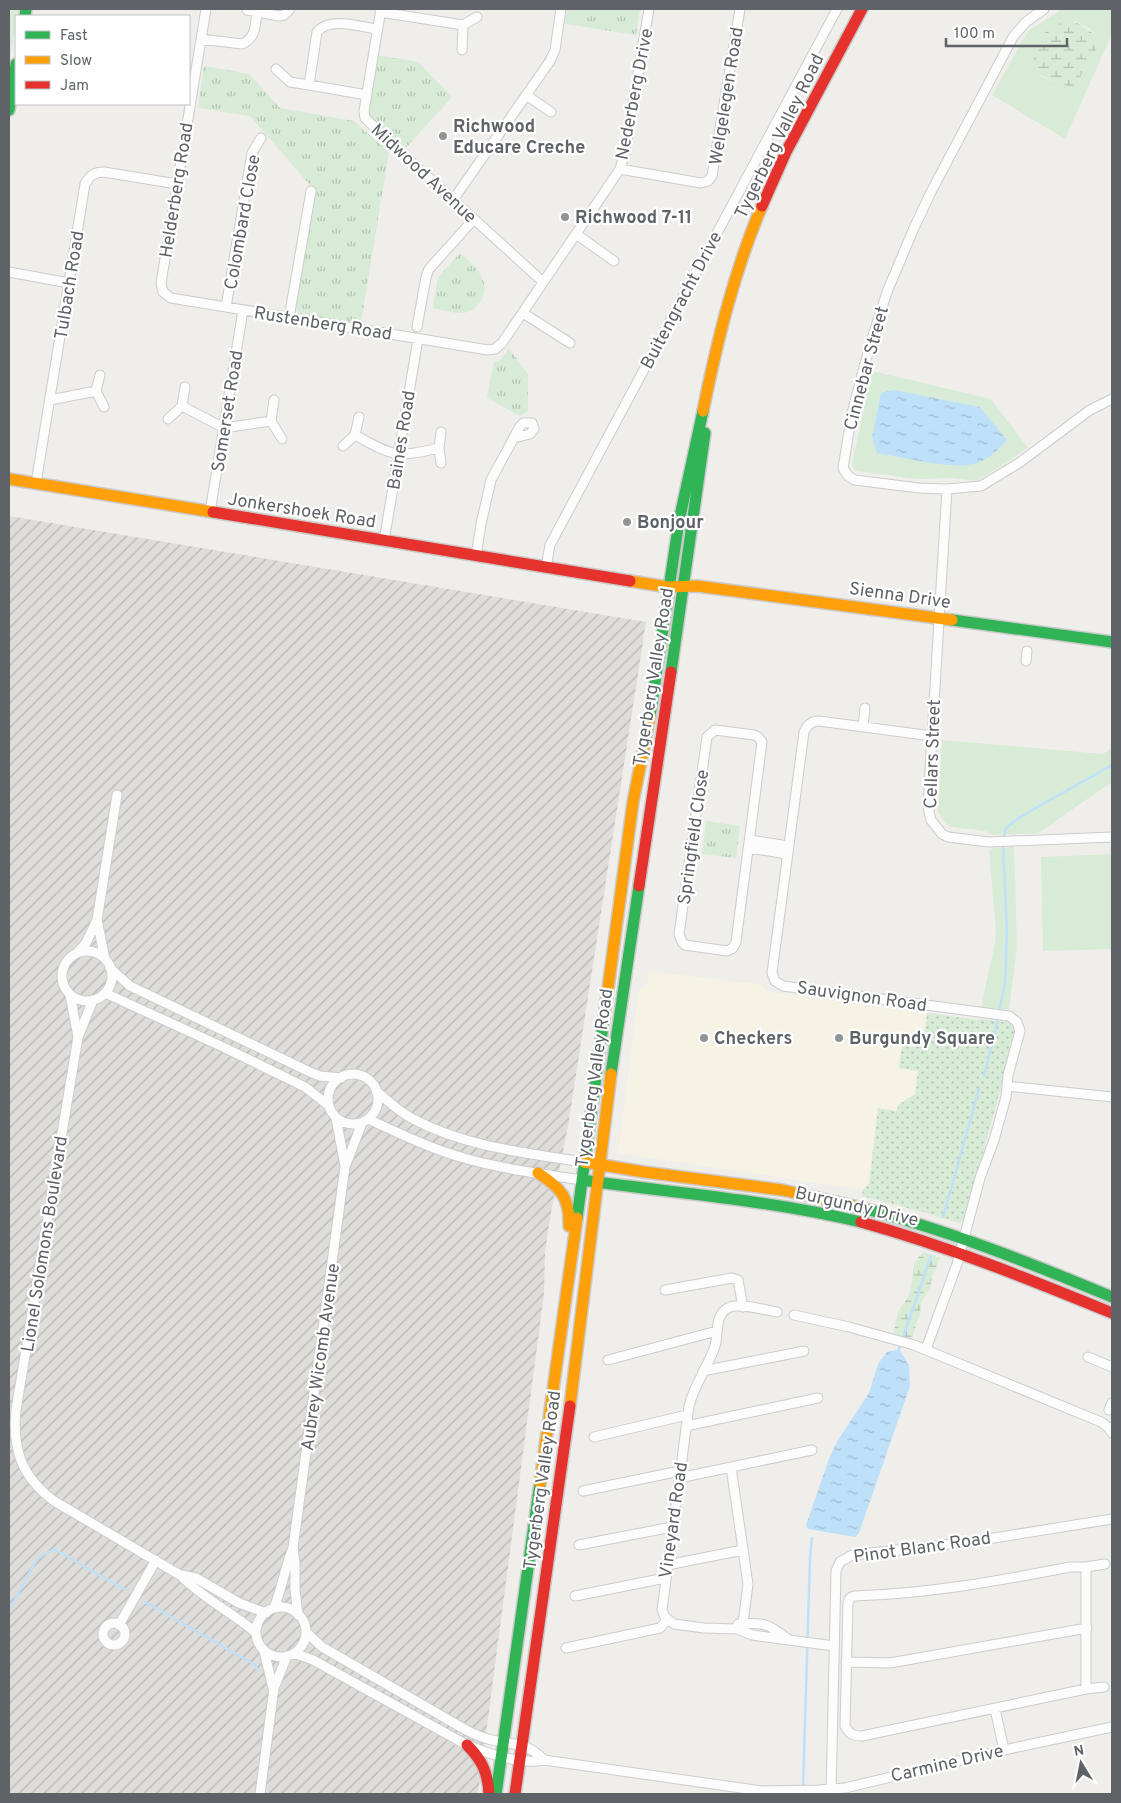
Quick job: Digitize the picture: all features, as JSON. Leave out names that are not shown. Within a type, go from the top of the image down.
[{"type":"main road","name":"Tygerberg Valley Road","points":[[496,1794],[524,1606],[634,802],[653,698],[678,521],[712,368],[734,285],[754,225],[786,152],[862,9]]},
{"type":"main road","points":[[9,110],[15,73]]},
{"type":"main road","name":"Tygerberg Valley Road","points":[[515,1794],[586,1288],[599,1164],[684,586],[706,428],[712,368]]},
{"type":"main road","name":"Jonkershoek Road","points":[[9,479],[384,542],[590,574]]},
{"type":"main road","name":"Tygerberg Valley Road","points":[[590,574],[668,588]]},
{"type":"main road","name":"Sienna Drive","points":[[668,588],[697,586],[1112,642]]},
{"type":"main road","name":"Burgundy Drive","points":[[584,1162],[826,1199],[964,1239],[1032,1264],[1112,1297]]},
{"type":"main road","points":[[538,1173],[560,1188],[566,1197],[570,1222],[565,1260],[565,1274],[568,1285]]},
{"type":"main road","name":"Burgundy Drive","points":[[582,1180],[822,1212],[893,1230],[960,1252],[1112,1313]]},
{"type":"main road","points":[[467,1745],[478,1755],[486,1768],[489,1779],[489,1794]]},
{"type":"street","name":"Helderberg Road","points":[[190,98],[201,38],[203,9]]},
{"type":"street","points":[[247,10],[279,16],[284,15],[290,9]]},
{"type":"street","points":[[453,200],[553,55],[561,9]]},
{"type":"street","name":"Nederberg Drive","points":[[495,349],[502,343],[523,313],[620,169],[625,151],[649,9]]},
{"type":"street","name":"Welgelegen Road","points":[[620,169],[701,183],[710,179],[740,9]]},
{"type":"street","name":"Buitengracht Drive","points":[[546,568],[550,545],[837,9]]},
{"type":"street","name":"Cinnebar Street","points":[[1044,9],[1026,22],[1013,37],[914,228],[880,312],[870,345],[849,430],[843,465],[844,471],[851,478],[919,488],[974,488],[987,483],[1019,463],[1090,410],[1112,399]]},
{"type":"street","points":[[380,10],[463,25],[477,17]]},
{"type":"street","name":"Midwood Avenue","points":[[380,10],[364,111],[365,118],[543,282]]},
{"type":"street","points":[[201,38],[242,44],[247,42],[254,33],[257,12]]},
{"type":"street","points":[[309,85],[317,32],[321,27],[333,24],[377,30]]},
{"type":"street","points":[[462,50],[463,25]]},
{"type":"street","points":[[276,69],[290,82],[367,95]]},
{"type":"street","points":[[526,95],[551,112]]},
{"type":"street","name":"Helderberg Road","points":[[161,283],[189,105]]},
{"type":"street","name":"Colombard Close","points":[[226,307],[252,153],[261,138]]},
{"type":"street","name":"Tulbach Road","points":[[36,483],[85,184],[90,176],[97,172],[104,172],[177,184]]},
{"type":"street","points":[[289,318],[311,191]]},
{"type":"street","points":[[417,327],[429,269],[474,219]]},
{"type":"street","points":[[576,234],[614,261]]},
{"type":"street","points":[[9,272],[70,283]]},
{"type":"street","name":"Rustenberg Road","points":[[161,283],[163,292],[170,298],[483,350],[495,349]]},
{"type":"street","name":"Somerset Road","points":[[210,512],[244,310]]},
{"type":"street","points":[[523,313],[570,343]]},
{"type":"street","name":"Baines Road","points":[[384,542],[418,339]]},
{"type":"street","points":[[100,375],[96,391],[104,407]]},
{"type":"street","points":[[168,419],[182,406],[185,387]]},
{"type":"street","points":[[50,400],[96,391]]},
{"type":"street","points":[[274,400],[271,421],[282,438]]},
{"type":"street","points":[[182,406],[224,428],[271,421]]},
{"type":"street","points":[[344,446],[355,435],[359,417]]},
{"type":"street","points":[[441,432],[439,448],[441,463]]},
{"type":"street","points":[[355,435],[385,451],[399,454],[412,454],[439,448]]},
{"type":"street","points":[[476,556],[481,524],[492,480],[514,438]]},
{"type":"street","name":"Cellars Street","points":[[947,489],[928,807],[931,820],[942,834],[948,837],[993,842],[1112,837]]},
{"type":"street","points":[[1026,661],[1027,651]]},
{"type":"street","points":[[863,726],[865,708]]},
{"type":"street","name":"Sauvignon Road","points":[[926,1349],[960,1252],[980,1178],[994,1140],[1020,1031],[1017,1022],[1009,1016],[789,987],[777,983],[773,977],[772,969],[805,729],[812,722],[819,721],[932,736]]},
{"type":"street","name":"Springfield Close","points":[[716,730],[754,734],[762,742],[749,844],[733,948],[726,950],[690,946],[682,942],[680,934],[707,737],[716,730]]},
{"type":"street","points":[[110,968],[111,981],[105,993],[93,1000],[77,999],[70,995],[63,983],[63,969],[66,963],[86,943],[97,920],[118,795]]},
{"type":"street","points":[[749,844],[788,850]]},
{"type":"street","points":[[97,920],[105,959],[110,968],[130,986],[320,1076],[341,1078]]},
{"type":"street","points":[[76,954],[90,951],[105,959]]},
{"type":"street","points":[[105,993],[305,1087],[328,1105],[336,1118],[351,1124],[365,1121],[444,1152],[475,1161],[582,1180]]},
{"type":"street","name":"Lionel Solomons Boulevard","points":[[70,995],[78,1037]]},
{"type":"street","name":"Lionel Solomons Boulevard","points":[[93,1000],[78,1037],[16,1410],[14,1426],[18,1452],[30,1479],[44,1494],[54,1501],[180,1574],[196,1578],[239,1603],[270,1610]]},
{"type":"street","points":[[328,1105],[330,1089],[341,1078],[349,1075],[358,1075],[366,1078],[376,1091],[378,1100],[376,1108],[365,1121]]},
{"type":"street","points":[[1007,1086],[1112,1097]]},
{"type":"street","points":[[376,1091],[398,1110],[413,1119],[463,1139],[487,1147],[584,1162]]},
{"type":"street","name":"Aubrey Wicomb Avenue","points":[[336,1118],[345,1167]]},
{"type":"street","name":"Aubrey Wicomb Avenue","points":[[298,1615],[294,1590],[295,1563],[293,1548],[345,1167],[365,1121]]},
{"type":"street","points":[[665,1290],[732,1278],[738,1280],[740,1284],[743,1307]]},
{"type":"street","name":"Vineyard Road","points":[[667,1620],[661,1606],[690,1398],[716,1344],[720,1316],[725,1310],[734,1306],[777,1312]]},
{"type":"street","points":[[794,1315],[856,1329],[926,1349],[1101,1422],[1112,1433]]},
{"type":"street","points":[[608,1360],[717,1331]]},
{"type":"street","points":[[703,1371],[804,1351]]},
{"type":"street","points":[[1088,1357],[1112,1367]]},
{"type":"street","points":[[686,1426],[818,1398]]},
{"type":"street","points":[[594,1437],[687,1415]]},
{"type":"street","points":[[583,1491],[731,1467],[812,1450]]},
{"type":"street","points":[[731,1467],[748,1584],[743,1627]]},
{"type":"street","name":"Pinot Blanc Road","points":[[831,1792],[836,1571],[840,1562],[847,1556],[969,1542],[1112,1519]]},
{"type":"street","points":[[579,1545],[672,1527]]},
{"type":"street","name":"Aubrey Wicomb Avenue","points":[[270,1610],[281,1591],[287,1562],[293,1548]]},
{"type":"street","points":[[667,1565],[743,1550]]},
{"type":"street","points":[[120,1625],[156,1560]]},
{"type":"street","points":[[1104,1687],[1086,1689],[862,1736],[854,1736],[848,1732],[845,1726],[848,1603],[850,1598],[854,1596],[890,1595],[974,1585],[1070,1567],[1105,1564]]},
{"type":"street","points":[[1086,1567],[1086,1689]]},
{"type":"street","name":"Lionel Solomons Boulevard","points":[[180,1574],[191,1586],[242,1620],[256,1633]]},
{"type":"street","points":[[575,1596],[665,1578]]},
{"type":"street","points":[[260,1794],[274,1688],[290,1655],[300,1648],[304,1641],[306,1632],[304,1624],[298,1615],[286,1608],[270,1610],[258,1622],[256,1633],[259,1645],[264,1651],[274,1688]]},
{"type":"street","points":[[566,1648],[660,1628],[667,1620],[674,1624],[704,1628],[743,1627],[752,1635],[834,1646]]},
{"type":"street","points":[[846,1662],[890,1663],[1087,1628]]},
{"type":"street","points":[[306,1632],[322,1647],[466,1730],[491,1740],[521,1745]]},
{"type":"street","points":[[264,1651],[279,1657],[290,1655],[313,1660],[467,1745],[501,1757]]},
{"type":"street","points":[[995,1709],[1004,1750]]},
{"type":"street","name":"Carmine Drive","points":[[501,1757],[533,1762],[544,1760],[762,1791],[814,1790],[831,1792],[1004,1750],[1112,1727]]},
{"type":"street","name":"Carmine Drive","points":[[521,1745],[534,1751],[544,1760]]},
{"type":"shaded area","points":[[9,516],[646,622],[568,1126],[550,1217],[545,1253],[544,1294],[478,1794],[9,1794]]},
{"type":"shaded area","points":[[649,971],[762,985],[768,992],[927,1013],[924,1042],[917,1047],[902,1046],[899,1068],[918,1070],[915,1094],[898,1105],[897,1111],[878,1109],[869,1184],[863,1190],[618,1153],[639,991],[647,984]]},
{"type":"green space","points":[[9,9],[18,9],[17,15],[15,15],[9,64]]},
{"type":"green space","points":[[567,9],[640,9],[636,35],[565,24]]},
{"type":"green space","points":[[1063,9],[1112,9],[1112,34],[1065,139],[992,95],[1025,36],[1031,29]],"holes":[[[1075,21],[1087,27],[1100,39],[1101,44],[1087,61],[1077,86],[1046,79],[1036,73],[1034,57]]]},
{"type":"green space","points":[[1066,20],[1084,27],[1100,39],[1101,44],[1087,61],[1077,86],[1072,88],[1037,74],[1033,69],[1038,43],[1044,33]]},
{"type":"green space","points":[[376,55],[418,62],[452,97],[404,150],[368,115]]},
{"type":"green space","points":[[204,66],[249,74],[280,108],[354,121],[389,152],[361,322],[354,321],[351,323],[301,315],[296,308],[315,191],[250,116],[198,108]]},
{"type":"green space","points":[[460,253],[481,276],[485,290],[483,298],[472,310],[461,313],[433,308],[438,277]]},
{"type":"green space","points":[[509,348],[528,374],[528,411],[520,416],[487,398],[494,362],[500,361]]},
{"type":"green space","points":[[872,371],[991,399],[1028,448],[977,481],[953,478],[917,479],[857,471],[853,468],[852,464]]},
{"type":"green space","points":[[942,740],[1103,754],[1112,748],[1112,782],[1038,833],[993,835],[985,831],[952,827],[947,825],[938,812]]},
{"type":"green space","points":[[706,821],[740,826],[736,858],[702,854]]},
{"type":"green space","points":[[1014,847],[1017,947],[1009,1010],[981,1007],[995,943],[996,930],[989,852],[993,848]]},
{"type":"green space","points":[[1112,854],[1112,949],[1043,951],[1041,857]]},
{"type":"green space","points":[[927,1013],[977,1020],[1009,1021],[1015,1026],[1016,1033],[965,1218],[959,1223],[862,1196],[863,1190],[869,1184],[878,1108],[897,1111],[898,1105],[915,1094],[918,1071],[899,1068],[902,1045],[917,1047],[918,1041],[924,1042]]},
{"type":"green space","points":[[924,1252],[940,1258],[932,1277],[930,1288],[921,1303],[920,1316],[912,1339],[894,1334],[899,1310],[911,1288],[915,1262]]},
{"type":"water","points":[[894,390],[980,407],[1007,440],[987,458],[970,465],[944,465],[877,453],[872,438],[881,393]]},
{"type":"water","points":[[900,1351],[909,1365],[910,1386],[859,1533],[855,1537],[808,1529],[806,1525],[830,1456],[838,1440],[869,1393],[878,1364],[887,1352]]},
{"type":"waterway","points":[[1003,839],[1006,828],[1020,817],[1112,765]]},
{"type":"waterway","points":[[984,1076],[1005,983],[1007,932],[1003,845]]},
{"type":"waterway","points":[[943,1217],[979,1089]]},
{"type":"waterway","points":[[898,1352],[931,1256]]},
{"type":"waterway","points":[[803,1788],[812,1538]]},
{"type":"waterway","points":[[9,1610],[37,1559],[54,1549],[124,1589]]},
{"type":"waterway","points":[[145,1602],[255,1665],[257,1670]]},
{"type":"traffic: fast","points":[[25,15],[26,9]]},
{"type":"traffic: fast","points":[[9,110],[15,71]]},
{"type":"traffic: fast","points":[[650,716],[679,521],[703,411]]},
{"type":"traffic: fast","points":[[671,672],[705,433]]},
{"type":"traffic: fast","points":[[952,620],[1112,642]]},
{"type":"traffic: fast","points":[[611,1074],[639,886]]},
{"type":"traffic: fast","points":[[577,1218],[604,1018]]},
{"type":"traffic: fast","points":[[582,1180],[757,1202],[861,1222]]},
{"type":"traffic: fast","points":[[854,1206],[953,1235],[1112,1297]]},
{"type":"traffic: fast","points":[[496,1794],[540,1483]]},
{"type":"traffic: slow","points":[[703,411],[727,307],[743,256],[762,206]]},
{"type":"traffic: slow","points":[[9,479],[213,512]]},
{"type":"traffic: slow","points":[[630,581],[668,587],[697,586],[952,620]]},
{"type":"traffic: slow","points":[[604,1018],[633,802],[650,716]]},
{"type":"traffic: slow","points":[[570,1406],[611,1074]]},
{"type":"traffic: slow","points":[[584,1162],[644,1172],[782,1190],[854,1206]]},
{"type":"traffic: slow","points":[[538,1173],[553,1184],[566,1201],[569,1226]]},
{"type":"traffic: slow","points":[[540,1483],[577,1218]]},
{"type":"traffic: jam","points":[[762,206],[786,152],[862,9]]},
{"type":"traffic: jam","points":[[213,512],[630,581]]},
{"type":"traffic: jam","points":[[639,886],[671,672]]},
{"type":"traffic: jam","points":[[861,1222],[956,1252],[1112,1313]]},
{"type":"traffic: jam","points":[[515,1794],[570,1406]]},
{"type":"traffic: jam","points":[[467,1745],[477,1756],[483,1767],[489,1794]]},
{"type":"place","name":"Richwood Educare Creche","points":[[443,136]]},
{"type":"place","name":"Richwood 7-11","points":[[565,217]]},
{"type":"place","name":"Bonjour","points":[[627,522]]},
{"type":"place","name":"Checkers","points":[[704,1038]]},
{"type":"place","name":"Burgundy Square","points":[[839,1038]]}]
